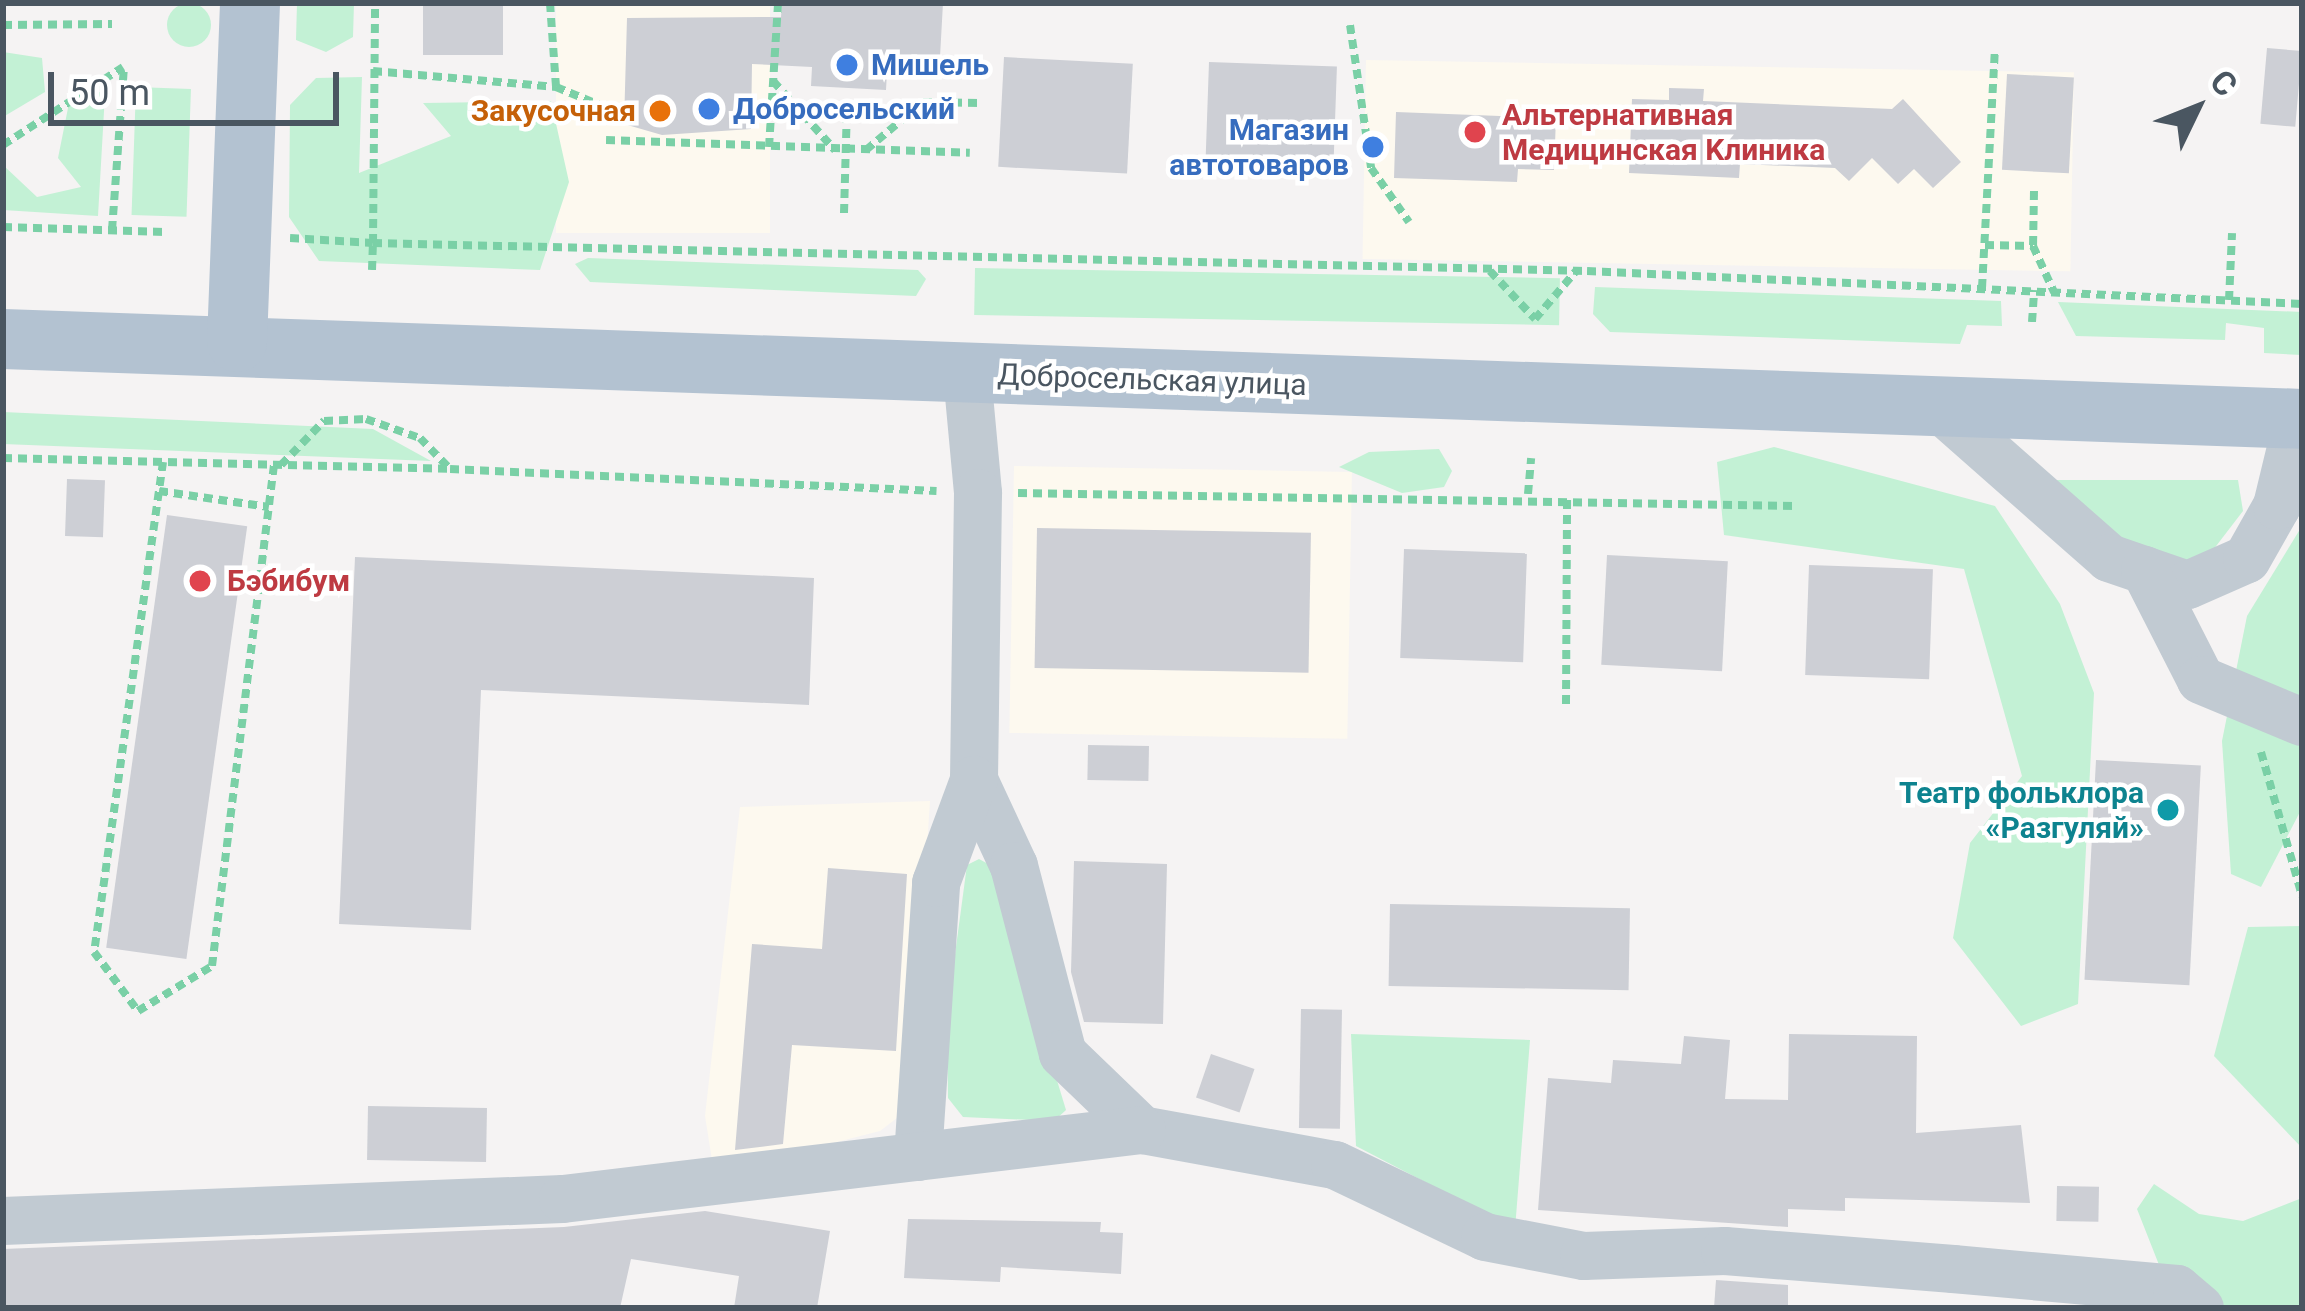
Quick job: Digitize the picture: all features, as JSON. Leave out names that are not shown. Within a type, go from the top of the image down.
[{"type":"main road","points":[[238,342],[250,3]]},
{"type":"main road","name":"Добросельская улица","points":[[3,339],[238,342],[1947,415],[2300,419]]},
{"type":"street","points":[[918,1156],[936,884],[974,780],[978,493],[967,374]]},
{"type":"street","points":[[1947,415],[2109,558],[2188,585],[2248,559],[2278,506],[2300,419]]},
{"type":"street","points":[[2145,570],[2201,680],[2302,722]]},
{"type":"street","points":[[974,780],[1014,866],[1063,1054],[1142,1130]]},
{"type":"street","points":[[3,1221],[563,1199],[1142,1130],[1335,1165],[1485,1237],[1584,1256],[1725,1252],[1953,1268],[2177,1289],[2200,1308]]},
{"type":"path","points":[[372,270],[375,3]]},
{"type":"path","points":[[550,3],[556,87]]},
{"type":"path","points":[[769,147],[778,3]]},
{"type":"path","points":[[3,25],[112,24]]},
{"type":"path","points":[[1350,25],[1371,168],[1409,222]]},
{"type":"path","points":[[1982,288],[1995,50]]},
{"type":"path","points":[[3,145],[124,66],[112,230]]},
{"type":"path","points":[[373,70],[556,87],[607,108]]},
{"type":"path","points":[[772,79],[841,151]]},
{"type":"path","points":[[865,151],[922,102],[979,103]]},
{"type":"path","points":[[844,214],[841,151],[847,105]]},
{"type":"path","points":[[606,140],[970,153]]},
{"type":"path","points":[[2034,191],[2033,246],[2054,292]]},
{"type":"path","points":[[3,227],[166,232]]},
{"type":"path","points":[[2229,300],[2232,233]]},
{"type":"path","points":[[290,238],[1576,271],[2302,304]]},
{"type":"path","points":[[1985,245],[2033,246]]},
{"type":"path","points":[[1490,270],[1535,319],[1576,271]]},
{"type":"path","points":[[2032,322],[2034,290]]},
{"type":"path","points":[[163,462],[94,952],[138,1011],[212,966],[268,507],[278,465],[324,421],[366,419]]},
{"type":"path","points":[[3,458],[450,469]]},
{"type":"path","points":[[1531,458],[1528,494],[1796,506]]},
{"type":"path","points":[[159,490],[268,507]]},
{"type":"path","points":[[1566,704],[1567,496]]},
{"type":"path","points":[[2246,699],[2302,896]]},
{"type":"shaded area","points":[[556,3],[770,3],[770,233],[556,233]]},
{"type":"shaded area","points":[[1366,60],[2074,72],[2070,271],[1363,259]]},
{"type":"shaded area","points":[[1014,466],[1352,472],[1347,739],[1009,733]]},
{"type":"shaded area","points":[[930,801],[910,1108],[880,1131],[782,1156],[712,1160],[705,1116],[740,807]]},
{"type":"green space","points":[[189,3],[205,9],[211,25],[205,41],[189,47],[173,41],[167,25],[173,9]]},
{"type":"green space","points":[[297,3],[354,3],[353,37],[326,52],[296,40]]},
{"type":"green space","points":[[3,52],[42,58],[45,92],[3,117]]},
{"type":"green space","points":[[362,77],[359,173],[451,136],[423,103],[551,101],[569,182],[540,270],[319,261],[289,217],[290,105],[316,78]]},
{"type":"green space","points":[[73,83],[105,94],[98,216],[3,210],[3,165],[37,197],[81,187],[58,158]]},
{"type":"green space","points":[[136,87],[191,89],[186,217],[132,215]]},
{"type":"green space","points":[[588,258],[918,270],[926,279],[916,296],[590,282],[575,264]]},
{"type":"green space","points":[[975,268],[1560,278],[1559,325],[974,315]]},
{"type":"green space","points":[[1595,287],[2001,301],[2002,326],[1967,325],[1960,344],[1610,332],[1593,314]]},
{"type":"green space","points":[[2058,302],[2302,312],[2302,355],[2264,353],[2264,328],[2226,323],[2225,340],[2076,336]]},
{"type":"green space","points":[[3,412],[373,429],[431,461],[3,444]]},
{"type":"green space","points":[[1774,447],[1995,506],[2060,604],[2094,693],[2078,1004],[2021,1026],[1953,938],[1970,843],[2022,776],[1964,569],[1724,535],[1717,462]]},
{"type":"green space","points":[[1439,449],[1452,471],[1444,487],[1402,493],[1339,467],[1369,452]]},
{"type":"green space","points":[[2054,480],[2238,480],[2243,511],[2210,554],[2181,563],[2126,550]]},
{"type":"green space","points":[[2302,526],[2302,808],[2261,887],[2231,874],[2222,741],[2247,616]]},
{"type":"green space","points":[[979,859],[992,866],[1066,1110],[1054,1121],[963,1117],[948,1098],[947,1014],[967,865]]},
{"type":"green space","points":[[2302,926],[2302,1148],[2214,1056],[2248,927]]},
{"type":"green space","points":[[1351,1034],[1530,1040],[1515,1229],[1356,1146]]},
{"type":"green space","points":[[2154,1184],[2199,1214],[2243,1221],[2302,1198],[2302,1308],[2176,1308],[2137,1209]]},
{"type":"building","points":[[423,3],[503,3],[503,55],[423,55]]},
{"type":"building","points":[[782,3],[943,3],[939,75],[887,72],[886,90],[811,86],[812,67],[752,64],[751,129],[662,135],[624,124],[627,18],[781,17]]},
{"type":"building","points":[[2267,48],[2302,51],[2295,127],[2260,124]]},
{"type":"building","points":[[1004,57],[1133,64],[1127,174],[998,167]]},
{"type":"building","points":[[1209,62],[1337,66],[1333,176],[1205,172]]},
{"type":"building","points":[[2007,74],[2074,78],[2069,173],[2002,170]]},
{"type":"building","points":[[1669,88],[1704,89],[1703,101],[1892,109],[1903,99],[1961,162],[1933,188],[1914,169],[1898,184],[1872,158],[1849,181],[1835,168],[1740,164],[1739,178],[1629,173],[1632,99],[1669,100]]},
{"type":"building","name":"Альтернативная Mедицинская Kлиника","points":[[1396,112],[1556,118],[1554,170],[1518,169],[1517,182],[1394,178]]},
{"type":"building","points":[[67,479],[105,480],[103,537],[65,536]]},
{"type":"building","points":[[167,515],[247,526],[186,959],[106,948]]},
{"type":"building","points":[[1037,528],[1311,533],[1309,673],[1035,668]]},
{"type":"building","points":[[1404,549],[1527,553],[1523,662],[1400,658]]},
{"type":"building","points":[[1607,555],[1728,561],[1722,671],[1601,665]]},
{"type":"building","points":[[355,557],[814,578],[809,705],[481,690],[471,930],[339,924]]},
{"type":"building","points":[[1809,565],[1933,569],[1929,679],[1805,675]]},
{"type":"building","points":[[1088,745],[1149,746],[1148,781],[1087,780]]},
{"type":"building","points":[[2096,760],[2201,765],[2189,985],[2084,980]]},
{"type":"building","points":[[1074,861],[1167,864],[1163,1024],[1084,1022],[1071,972]]},
{"type":"building","points":[[828,868],[907,874],[896,1051],[792,1045],[783,1144],[735,1150],[752,944],[822,949]]},
{"type":"building","points":[[1390,904],[1630,908],[1629,990],[1389,986]]},
{"type":"building","points":[[1301,1009],[1342,1010],[1340,1129],[1299,1128]]},
{"type":"building","points":[[1789,1034],[1917,1036],[1916,1133],[2021,1125],[2030,1203],[1845,1198],[1845,1211],[1788,1209],[1788,1227],[1538,1210],[1548,1078],[1611,1083],[1613,1060],[1681,1064],[1684,1036],[1730,1040],[1725,1099],[1788,1100]]},
{"type":"building","points":[[1211,1054],[1254,1069],[1240,1112],[1196,1097]]},
{"type":"building","points":[[368,1106],[487,1108],[486,1162],[367,1160]]},
{"type":"building","points":[[2057,1186],[2099,1187],[2098,1222],[2056,1221]]},
{"type":"building","points":[[705,1211],[830,1231],[817,1308],[734,1308],[739,1276],[631,1259],[620,1308],[3,1308],[3,1249],[564,1227]]},
{"type":"building","points":[[908,1219],[1101,1222],[1100,1232],[1123,1233],[1121,1274],[1001,1267],[1000,1282],[904,1278]]},
{"type":"building","points":[[1716,1280],[1788,1285],[1788,1308],[1714,1308]]},
{"type":"place","name":"Мишель","points":[[847,65]]},
{"type":"place","name":"Добросельский","points":[[709,109]]},
{"type":"place","name":"Закусочная","points":[[660,111]]},
{"type":"place","name":"Альтернативная Mедицинская Kлиника","points":[[1475,132]]},
{"type":"place","name":"Магазин автотоваров","points":[[1373,147]]},
{"type":"place","name":"Бэбибум","points":[[200,581]]},
{"type":"place","name":"Театр фольклора «Разгуляй»","points":[[2168,810]]}]
